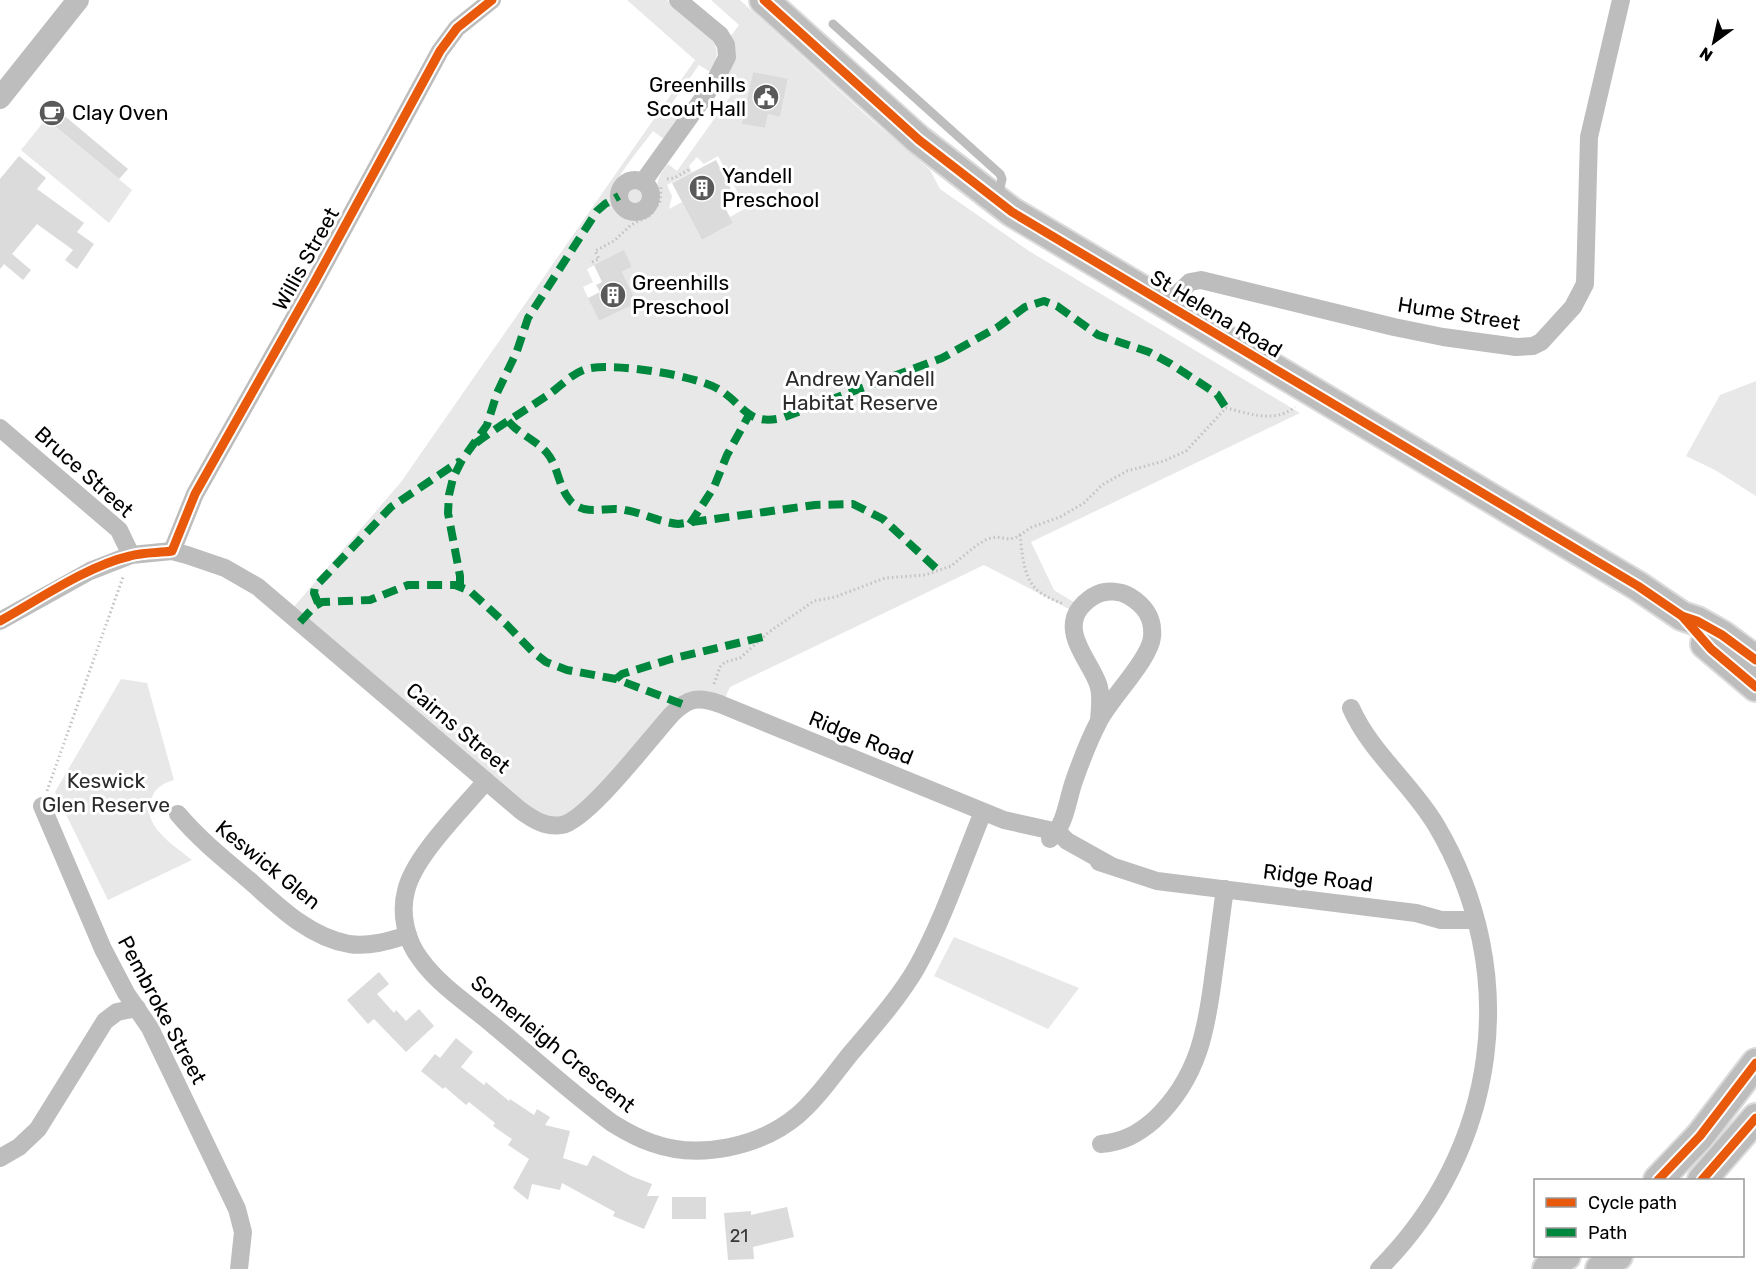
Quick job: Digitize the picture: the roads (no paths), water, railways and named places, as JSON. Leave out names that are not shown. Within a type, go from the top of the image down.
[{"type":"main road","name":"St Helena Road","points":[[764,0],[919,140],[997,201],[1036,228],[1638,586],[1682,616],[1722,635],[1756,660]]},
{"type":"main road","name":"St Helena Road","points":[[1682,616],[1711,649],[1756,687]]},
{"type":"main road","points":[[1659,1179],[1700,1136],[1756,1063]]},
{"type":"main road","points":[[1703,1179],[1756,1118]]},
{"type":"main road","points":[[1547,1269],[1565,1257]]},
{"type":"main road","points":[[1600,1269],[1617,1257]]},
{"type":"street","points":[[0,98],[78,0]]},
{"type":"street","name":"Willis Street","points":[[172,551],[195,494],[314,283],[440,51],[457,28],[492,0]]},
{"type":"street","points":[[643,182],[714,83],[727,57],[726,45],[720,35],[678,0]]},
{"type":"street","name":"Hume Street","points":[[1166,304],[1190,282],[1201,280],[1443,337],[1516,347],[1533,346],[1541,342],[1573,307],[1585,284],[1589,138],[1621,0]]},
{"type":"street","name":"Bruce Street","points":[[0,428],[119,530],[130,555]]},
{"type":"street","points":[[0,621],[90,571],[130,555],[172,551]]},
{"type":"street","name":"Cairns Street","points":[[172,551],[208,561],[243,577],[258,587],[520,810],[539,823],[554,825],[570,822],[589,808],[682,704],[705,700]]},
{"type":"street","points":[[1052,833],[1099,720],[1144,655],[1152,639],[1152,626],[1148,613],[1140,603],[1124,593],[1107,592],[1091,598],[1077,612],[1074,622],[1076,640],[1098,683],[1101,694],[1099,720]]},
{"type":"street","name":"Ridge Road","points":[[705,700],[1004,820],[1027,834],[1052,833],[1074,854],[1157,880],[1416,913],[1473,912]]},
{"type":"street","points":[[1351,708],[1369,741],[1418,797],[1436,824],[1463,878],[1473,912],[1487,981],[1489,1012],[1488,1043],[1480,1092],[1462,1148],[1439,1193],[1408,1237],[1379,1269]]},
{"type":"street","name":"Somerleigh Crescent","points":[[486,781],[421,858],[412,874],[403,908],[408,935],[421,960],[434,974],[612,1123],[638,1138],[668,1148],[701,1150],[731,1147],[773,1132],[799,1114],[895,1001],[917,967],[983,812]]},
{"type":"street","name":"Pembroke Street","points":[[42,807],[103,949],[126,993],[150,1028],[241,1219],[243,1245],[239,1269]]},
{"type":"street","name":"Keswick Glen","points":[[178,814],[204,843],[288,914],[318,933],[333,940],[360,945],[380,943],[408,935]]},
{"type":"street","points":[[1101,1144],[1124,1140],[1150,1123],[1174,1098],[1191,1071],[1203,1040],[1210,1007],[1225,889]]},
{"type":"street","points":[[0,1158],[19,1147],[38,1129],[105,1021],[117,1012],[137,1008]]},
{"type":"lane","points":[[834,24],[999,174],[1002,179],[997,201]]},
{"type":"place","name":"Greenhills Scout Hall","points":[[766,97]]},
{"type":"place","name":"Clay Oven","points":[[52,113]]},
{"type":"place","name":"Yandell Preschool","points":[[702,188]]},
{"type":"place","name":"Greenhills Preschool","points":[[613,295]]},
{"type":"park label","name":"Andrew Yandell Habitat Reserve","points":[[860,391]]},
{"type":"park label","name":"Keswick Glen Reserve","points":[[106,793]]}]
